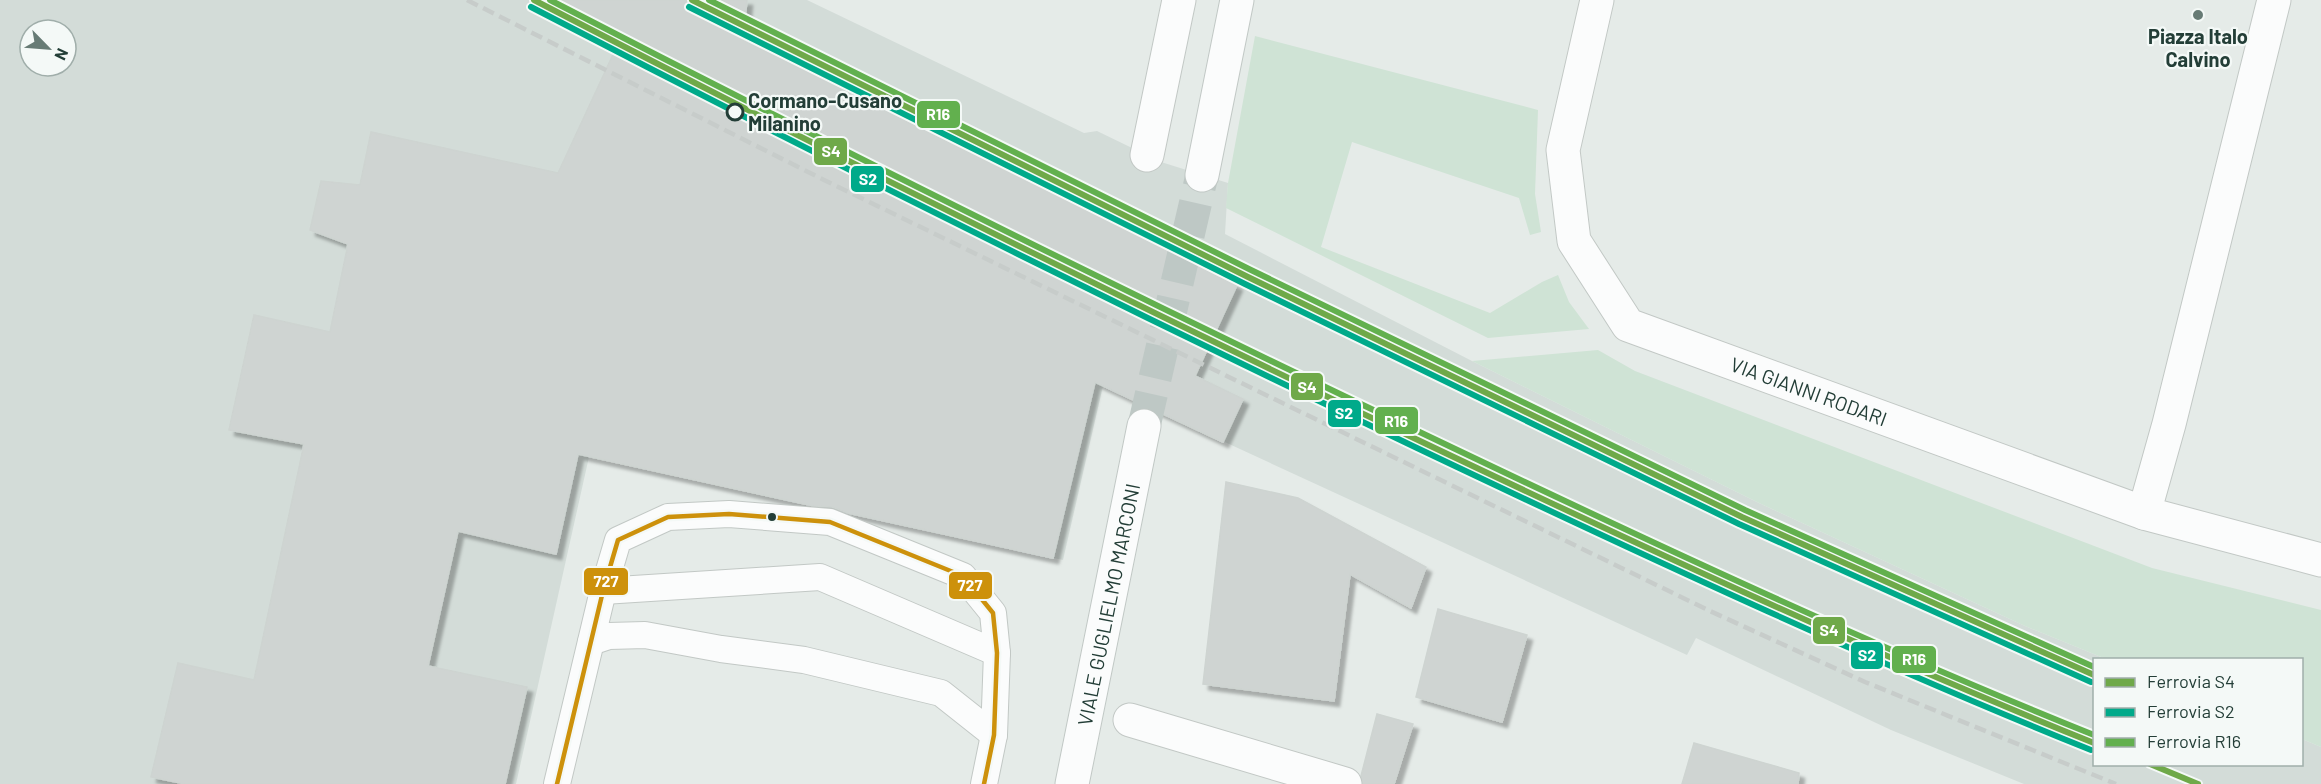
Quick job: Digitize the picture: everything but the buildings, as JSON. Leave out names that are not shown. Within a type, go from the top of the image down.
[{"type":"street","points":[[1147,155],[1179,0]]},
{"type":"street","points":[[1202,175],[1236,0]]},
{"type":"street","name":"VIA GIANNI RODARI","points":[[1597,0],[1563,150],[1574,241],[1628,325],[2144,513],[2321,560]]},
{"type":"street","points":[[2144,513],[2169,424],[2274,0]]},
{"type":"street","name":"VIALE GUGLIELMO MARCONI","points":[[1072,784],[1144,426]]},
{"type":"street","points":[[1130,720],[1345,784]]},
{"type":"lane","points":[[557,784],[603,591],[618,540],[668,517],[729,514],[830,522],[963,576],[993,613],[997,653],[994,735],[984,784]]},
{"type":"lane","points":[[603,591],[820,577],[997,653]]},
{"type":"lane","points":[[591,642],[609,636],[645,635],[721,649],[804,660],[941,693],[994,735]]},
{"type":"shaded area","points":[[0,0],[807,0],[1084,133],[1097,131],[1161,162],[1228,183],[1225,234],[1472,361],[1759,503],[2025,626],[2104,658],[2093,658],[2093,766],[2303,766],[2303,739],[2321,747],[2321,784],[2024,784],[1891,730],[1696,638],[1687,655],[1103,386],[1063,560],[589,457],[516,784],[0,784]]},
{"type":"green space","points":[[1255,36],[1538,110],[1535,194],[1541,232],[1530,235],[1519,198],[1352,142],[1321,247],[1490,313],[1558,275],[1569,302],[1589,329],[1488,338],[1226,208],[1228,183]]},
{"type":"green space","points":[[1598,350],[1635,371],[2152,568],[2321,610],[2321,747],[2303,739],[2303,658],[2104,658],[2025,626],[1759,503],[1472,361]]},
{"type":"tunnel","points":[[1144,426],[1202,175]]},
{"type":"railway","points":[[467,0],[824,180],[1710,611],[1865,682],[2116,784]]},
{"type":"rail line","name":"S4","points":[[534,0],[975,224],[1420,441],[1755,597],[1924,672],[2093,743]]},
{"type":"rail line","name":"R16","points":[[550,0],[987,222],[1428,436],[1759,591],[1926,665],[2093,735]]},
{"type":"rail line","name":"S4","points":[[692,0],[1248,277],[1742,517],[2093,675]]},
{"type":"rail line","name":"R16","points":[[709,0],[1251,270],[1745,510],[2093,667]]},
{"type":"rail line","name":"S2","points":[[531,7],[972,231],[1417,448],[1752,604],[1921,679],[2091,750]]},
{"type":"rail line","name":"S2","points":[[689,7],[1245,284],[1739,524],[2091,682]]},
{"type":"rail line","name":"S4","points":[[2155,766],[2198,784]]},
{"type":"transit line","name":"727","points":[[557,784],[603,591],[618,540],[668,517],[729,514],[830,522],[963,576],[993,613],[997,653],[994,735],[984,784]]},
{"type":"place","name":"Piazza Italo Calvino","points":[[2198,15]]},
{"type":"place","name":"Cormano-Cusano Milanino","points":[[735,112]]}]
